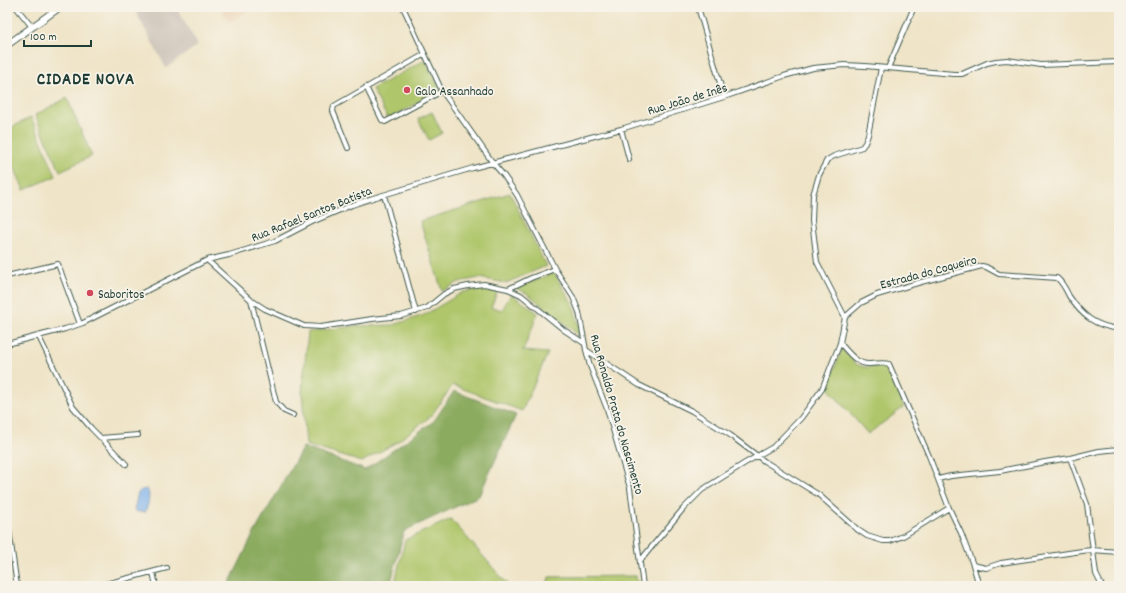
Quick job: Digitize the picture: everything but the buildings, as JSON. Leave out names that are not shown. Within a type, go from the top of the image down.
[{"type":"main road","points":[[7,45],[60,7]]},
{"type":"street","points":[[16,7],[32,27]]},
{"type":"street","name":"Rua Ronaldo Prata do Nascimento","points":[[403,7],[442,91],[517,195],[555,269],[573,297],[579,312],[584,343],[590,366],[607,409],[630,488],[643,586]]},
{"type":"street","points":[[698,7],[724,98]]},
{"type":"street","points":[[888,68],[914,7]]},
{"type":"street","points":[[348,148],[334,111],[334,106],[426,54]]},
{"type":"street","name":"Rua João de Inês","points":[[493,163],[621,129],[724,98],[784,76],[813,68],[844,65],[962,74],[987,63],[1007,60],[1041,65],[1119,62]]},
{"type":"street","points":[[640,562],[683,509],[702,490],[773,447],[808,410],[824,385],[840,343],[845,317],[817,262],[812,221],[813,195],[819,176],[827,160],[834,156],[859,148],[865,143],[868,135],[880,68]]},
{"type":"street","points":[[366,87],[383,122],[387,122],[442,91]]},
{"type":"street","points":[[621,129],[629,159]]},
{"type":"street","name":"Rua Rafael Santos Batista","points":[[7,344],[39,337],[80,324],[207,260],[275,241],[312,222],[352,205],[447,175],[493,163]]},
{"type":"street","points":[[384,195],[416,312]]},
{"type":"street","points":[[207,260],[251,300],[265,309],[298,324],[315,328],[372,319],[396,317],[416,312],[430,306],[444,294],[461,287],[484,284],[508,289],[530,301],[564,330],[584,343]]},
{"type":"street","points":[[7,276],[58,264],[80,324]]},
{"type":"street","name":"Estrada do Coqueiro","points":[[845,317],[866,300],[877,295],[982,266],[999,274],[1058,278],[1081,312],[1093,322],[1110,328],[1119,329]]},
{"type":"street","points":[[508,289],[530,278],[555,269]]},
{"type":"street","points":[[251,300],[276,402],[284,411],[294,415]]},
{"type":"street","points":[[39,337],[73,407],[126,464]]},
{"type":"street","points":[[840,343],[861,363],[889,364],[929,456],[949,508],[961,533],[979,586]]},
{"type":"street","points":[[586,350],[639,385],[702,417],[730,435],[774,468],[819,495],[858,530],[876,539],[883,541],[895,540],[949,508]]},
{"type":"street","points":[[101,438],[138,435]]},
{"type":"street","points":[[938,479],[951,476],[1000,471],[1099,451],[1119,449]]},
{"type":"street","points":[[1070,458],[1087,504],[1096,574],[1102,586]]},
{"type":"street","points":[[7,516],[17,586]]},
{"type":"street","points":[[973,565],[986,568],[1017,561],[1092,550],[1119,552]]},
{"type":"street","points":[[99,586],[167,568]]},
{"type":"street","points":[[153,572],[156,586]]},
{"type":"shaded area","points":[[133,7],[176,7],[198,45],[166,68]]},
{"type":"shaded area","points":[[220,7],[253,7],[229,23]]},
{"type":"green space","name":"Galo Assanhado","points":[[425,60],[441,91],[388,119],[372,89]]},
{"type":"green space","points":[[67,98],[92,156],[60,171],[35,115]]},
{"type":"green space","points":[[432,112],[442,133],[429,140],[418,119]]},
{"type":"green space","points":[[31,117],[56,176],[24,190],[7,151],[7,130]]},
{"type":"green space","points":[[510,193],[546,266],[506,283],[479,278],[459,282],[442,291],[420,221]]},
{"type":"green space","points":[[554,273],[573,304],[580,336],[528,294],[516,288]]},
{"type":"green space","points":[[486,288],[498,290],[491,307],[502,310],[511,294],[538,313],[523,351],[548,353],[522,411],[453,385],[431,416],[397,442],[362,462],[306,445],[302,392],[308,332],[355,326],[393,325],[424,315],[463,292]]},
{"type":"green space","points":[[842,349],[856,364],[864,367],[887,367],[904,407],[868,434],[827,387]]},
{"type":"green space","points":[[454,391],[516,415],[479,496],[404,531],[390,586],[228,586],[253,535],[303,447],[365,470],[434,421]]},
{"type":"green space","points":[[451,519],[508,585],[394,586],[405,540]]},
{"type":"green space","points":[[636,576],[638,586],[547,586],[549,577]]},
{"type":"water","points":[[147,489],[149,497],[145,512],[138,512],[134,510],[138,493],[141,490]]},
{"type":"place","name":"Galo Assanhado","points":[[407,90]]},
{"type":"place","name":"Saboritos","points":[[90,293]]},
{"type":"district","name":"CIDADE NOVA","points":[[86,78]]}]
